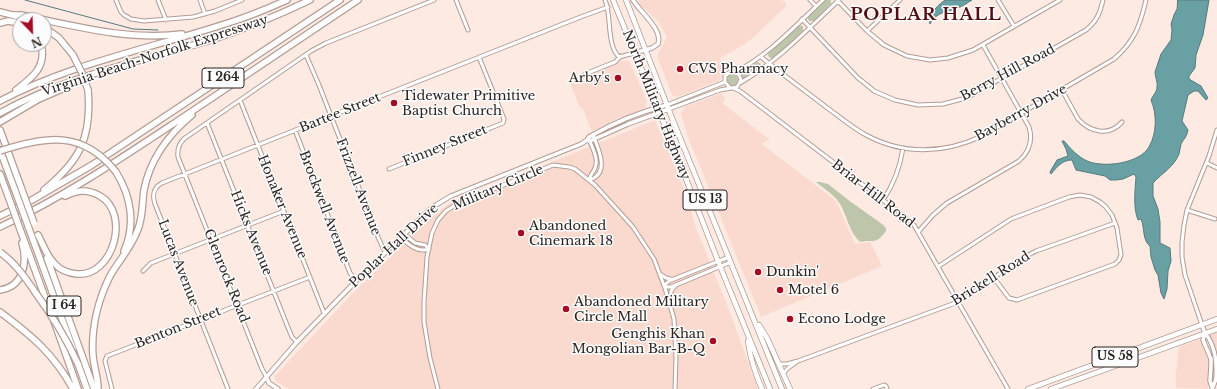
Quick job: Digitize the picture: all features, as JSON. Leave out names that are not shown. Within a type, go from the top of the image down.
[{"type":"highway","points":[[0,101],[61,73],[206,30],[251,15],[287,0]]},
{"type":"highway","name":"Virginia Beach-Norfolk Expressway","points":[[0,113],[59,85],[215,38],[277,15],[310,0]]},
{"type":"highway","name":"Virginia Beach-Norfolk Expressway","points":[[0,216],[32,200],[86,169],[340,0]]},
{"type":"highway","points":[[1,227],[39,208],[99,173],[212,99],[358,0]]},
{"type":"highway","points":[[0,12],[12,15]]},
{"type":"highway","points":[[0,23],[12,22]]},
{"type":"highway","points":[[52,22],[113,33],[141,36],[171,35],[206,30]]},
{"type":"highway","points":[[32,200],[64,173],[83,143],[88,120],[88,90],[82,73],[73,55],[59,38],[52,33]]},
{"type":"highway","points":[[0,101],[32,78],[38,71],[42,57],[41,52]]},
{"type":"highway","points":[[0,122],[39,99],[101,72]]},
{"type":"highway","points":[[98,389],[93,355],[96,318],[110,277],[134,240],[139,228],[147,179],[157,154],[174,131],[212,99]]},
{"type":"highway","name":"I 64","points":[[1,132],[94,389]]},
{"type":"highway","points":[[87,389],[0,150],[52,139],[68,141],[84,146],[105,160],[116,172],[127,194],[131,216],[128,239],[118,264]]},
{"type":"highway","name":"I 64","points":[[0,174],[78,389]]},
{"type":"highway","points":[[38,235],[49,256],[56,265],[66,272],[81,274],[97,268],[105,260],[113,245],[115,232],[114,214],[111,208],[102,198],[92,193],[82,191],[77,192],[39,208]]},
{"type":"highway","points":[[0,290],[6,289],[15,284],[23,272],[24,248],[20,238],[21,230]]},
{"type":"highway","points":[[0,252],[18,269],[38,296],[62,331],[78,364]]},
{"type":"highway","points":[[0,312],[27,332],[43,347],[57,364],[73,389]]},
{"type":"main road","name":"North Military Highway","points":[[612,0],[658,110],[747,336],[770,389]]},
{"type":"main road","name":"North Military Highway","points":[[626,0],[782,389]]},
{"type":"main road","points":[[752,314],[767,338],[790,389]]},
{"type":"main road","name":"US 58","points":[[1028,389],[1217,319]]},
{"type":"main road","name":"US 58","points":[[1051,389],[1217,329]]},
{"type":"main road","points":[[747,336],[754,370],[762,389]]},
{"type":"street","points":[[116,0],[121,12],[130,19],[144,21],[184,19],[205,14],[242,0]]},
{"type":"street","points":[[158,0],[166,20]]},
{"type":"street","points":[[200,0],[205,14]]},
{"type":"street","points":[[207,123],[326,43],[434,0]]},
{"type":"street","points":[[456,0],[468,30]]},
{"type":"street","points":[[606,0],[615,53],[621,56]]},
{"type":"street","points":[[585,74],[614,62],[621,56],[652,48],[658,44],[658,35],[649,20],[633,0]]},
{"type":"street","points":[[810,0],[816,6]]},
{"type":"street","points":[[823,0],[761,57],[735,72],[730,72],[726,75],[724,78],[725,82],[731,88],[770,64],[838,0],[867,31],[892,50],[907,56],[938,60],[957,56],[973,50],[1060,0]]},
{"type":"street","points":[[867,31],[900,0]]},
{"type":"street","points":[[998,0],[1014,26]]},
{"type":"street","name":"Berry Hill Road","points":[[802,19],[858,78],[874,90],[903,102],[918,105],[932,105],[952,102],[972,95],[1086,30],[1098,18],[1103,0]]},
{"type":"street","name":"Bayberry Drive","points":[[761,57],[860,132],[884,143],[903,148],[930,150],[951,148],[982,136],[1106,65],[1125,49],[1138,28],[1144,0]]},
{"type":"street","name":"Bartee Street","points":[[155,204],[153,194],[157,186],[162,182],[608,7]]},
{"type":"street","points":[[919,231],[933,215],[947,203],[1022,158],[1028,149],[1031,136],[1029,127],[982,45]]},
{"type":"street","name":"Frizzell Avenue","points":[[306,55],[378,237],[386,252]]},
{"type":"street","name":"Finney Street","points":[[389,169],[502,124],[504,119],[479,57]]},
{"type":"street","points":[[735,72],[740,78],[740,92]]},
{"type":"street","name":"Poplar Hall Drive","points":[[668,107],[725,82]]},
{"type":"street","name":"Poplar Hall Drive","points":[[256,389],[297,342],[356,281],[404,234],[436,205],[447,198],[581,144],[614,124],[731,88]]},
{"type":"street","name":"Briar Hill Road","points":[[731,88],[740,92],[910,221],[919,231],[1008,389]]},
{"type":"street","points":[[1062,90],[1078,119],[1081,123],[1091,129],[1107,131],[1116,128],[1122,122]]},
{"type":"street","name":"Honaker Avenue","points":[[240,100],[324,313]]},
{"type":"street","name":"Hicks Avenue","points":[[207,123],[292,337],[297,342]]},
{"type":"street","name":"Glenrock Road","points":[[207,123],[182,140],[177,153],[262,369],[269,383],[278,389]]},
{"type":"street","name":"Brockwell Avenue","points":[[295,130],[350,273],[356,281]]},
{"type":"street","points":[[1217,130],[1206,163],[1187,210],[1182,242],[1183,266],[1202,325],[1204,340],[1211,359],[1212,366],[1210,380],[1212,388],[1217,388]]},
{"type":"street","points":[[589,180],[596,176],[602,163],[594,137]]},
{"type":"street","points":[[588,139],[596,156],[595,168],[590,175],[589,180]]},
{"type":"street","points":[[883,200],[896,178],[903,148]]},
{"type":"street","points":[[1206,163],[1217,168]]},
{"type":"street","name":"Military Circle","points":[[438,389],[427,346],[424,316],[424,295],[429,248],[432,233],[438,220],[446,211],[457,204],[553,166],[570,167],[579,171],[602,192],[633,228],[651,254],[664,286],[674,319],[676,358],[675,389]]},
{"type":"street","points":[[939,266],[1011,219],[1069,197],[1080,196],[1096,199],[1109,210],[1115,223],[1121,255],[1115,264],[1017,300],[1009,298],[994,278]]},
{"type":"street","name":"Lucas Avenue","points":[[155,204],[228,389]]},
{"type":"street","points":[[1187,210],[1215,219]]},
{"type":"street","points":[[143,271],[151,263],[284,211]]},
{"type":"street","name":"Brickell Road","points":[[779,364],[787,364],[798,361],[958,302],[1017,261],[1036,251],[1115,223]]},
{"type":"street","points":[[404,234],[415,243],[425,245],[429,248]]},
{"type":"street","points":[[400,238],[413,248],[423,250],[429,248]]},
{"type":"street","points":[[730,260],[720,267],[669,288],[664,286],[675,278],[718,261],[730,260]]},
{"type":"street","points":[[659,272],[666,278],[675,278]]},
{"type":"street","name":"Benton Street","points":[[112,389],[105,361],[107,356],[310,277]]},
{"type":"street","name":"Military Circle","points":[[671,307],[671,291],[676,285]]},
{"type":"street","name":"Brickell Road","points":[[783,374],[788,368],[798,361]]},
{"type":"street","points":[[873,389],[884,385],[887,389]]},
{"type":"shaded area","points":[[638,0],[782,0],[787,5],[753,38],[720,58],[725,70],[720,80],[678,97],[672,95],[657,56],[667,37],[658,21],[640,5]]},
{"type":"shaded area","points":[[622,61],[629,61],[647,101],[645,108],[631,115],[618,118],[593,131],[591,130],[583,109],[579,106],[570,83]]},
{"type":"shaded area","points":[[722,93],[725,99],[722,103],[769,139],[762,144],[836,201],[855,244],[870,242],[882,266],[761,317],[688,137],[681,114],[685,107]]},
{"type":"shaded area","points":[[655,120],[687,196],[696,228],[729,310],[758,389],[288,389],[275,380],[275,376],[355,291],[428,221],[447,205]]},
{"type":"shaded area","points":[[1217,331],[1217,356],[1209,333]]},
{"type":"shaded area","points":[[1201,339],[1209,356],[1210,367],[1208,389],[1176,388],[1179,347]]},
{"type":"green space","points":[[825,0],[831,0],[831,4],[814,21],[809,21],[807,17],[808,15]]},
{"type":"green space","points":[[798,25],[803,26],[803,31],[775,58],[772,59],[768,56],[769,52]]},
{"type":"green space","points":[[757,62],[761,64],[761,68],[743,79],[739,73]]},
{"type":"green space","points":[[730,74],[734,74],[738,80],[734,86],[730,86],[726,82],[726,78]]},
{"type":"green space","points":[[816,182],[828,184],[882,224],[886,228],[886,231],[877,240],[860,242],[853,233],[844,211],[836,198]]},
{"type":"water","points":[[945,0],[972,0],[960,7],[935,17],[930,24],[929,21],[933,12],[937,6]]},
{"type":"water","points":[[1178,0],[1209,0],[1203,35],[1196,55],[1195,68],[1189,76],[1189,79],[1201,86],[1208,98],[1206,100],[1198,91],[1194,91],[1188,95],[1182,121],[1188,130],[1186,137],[1181,144],[1177,159],[1153,183],[1153,196],[1158,209],[1160,222],[1160,243],[1170,248],[1171,261],[1164,299],[1161,293],[1158,275],[1151,257],[1150,246],[1146,241],[1141,219],[1138,220],[1136,215],[1136,177],[1134,174],[1123,179],[1110,180],[1105,176],[1076,170],[1072,160],[1068,160],[1058,166],[1051,174],[1050,172],[1057,160],[1068,156],[1062,141],[1064,141],[1083,159],[1102,164],[1129,161],[1144,153],[1149,147],[1155,130],[1155,117],[1151,100],[1157,89],[1155,72],[1161,54],[1171,40],[1171,24],[1177,9]]},
{"type":"waterway","points":[[25,0],[133,29],[158,30]]},
{"type":"place","name":"CVS Pharmacy","points":[[680,69]]},
{"type":"place","name":"Arby's","points":[[618,78]]},
{"type":"place","name":"Tidewater Primitive Baptist Church","points":[[394,103]]},
{"type":"place","name":"Abandoned Cinemark 18","points":[[521,233]]},
{"type":"place","name":"Dunkin'","points":[[758,272]]},
{"type":"place","name":"Motel 6","points":[[780,290]]},
{"type":"place","name":"Abandoned Military Circle Mall","points":[[566,309]]},
{"type":"place","name":"Econo Lodge","points":[[790,319]]},
{"type":"place","name":"Genghis Khan Mongolian Bar-B-Q","points":[[713,341]]},
{"type":"district","name":"POPLAR HALL","points":[[926,15]]}]
